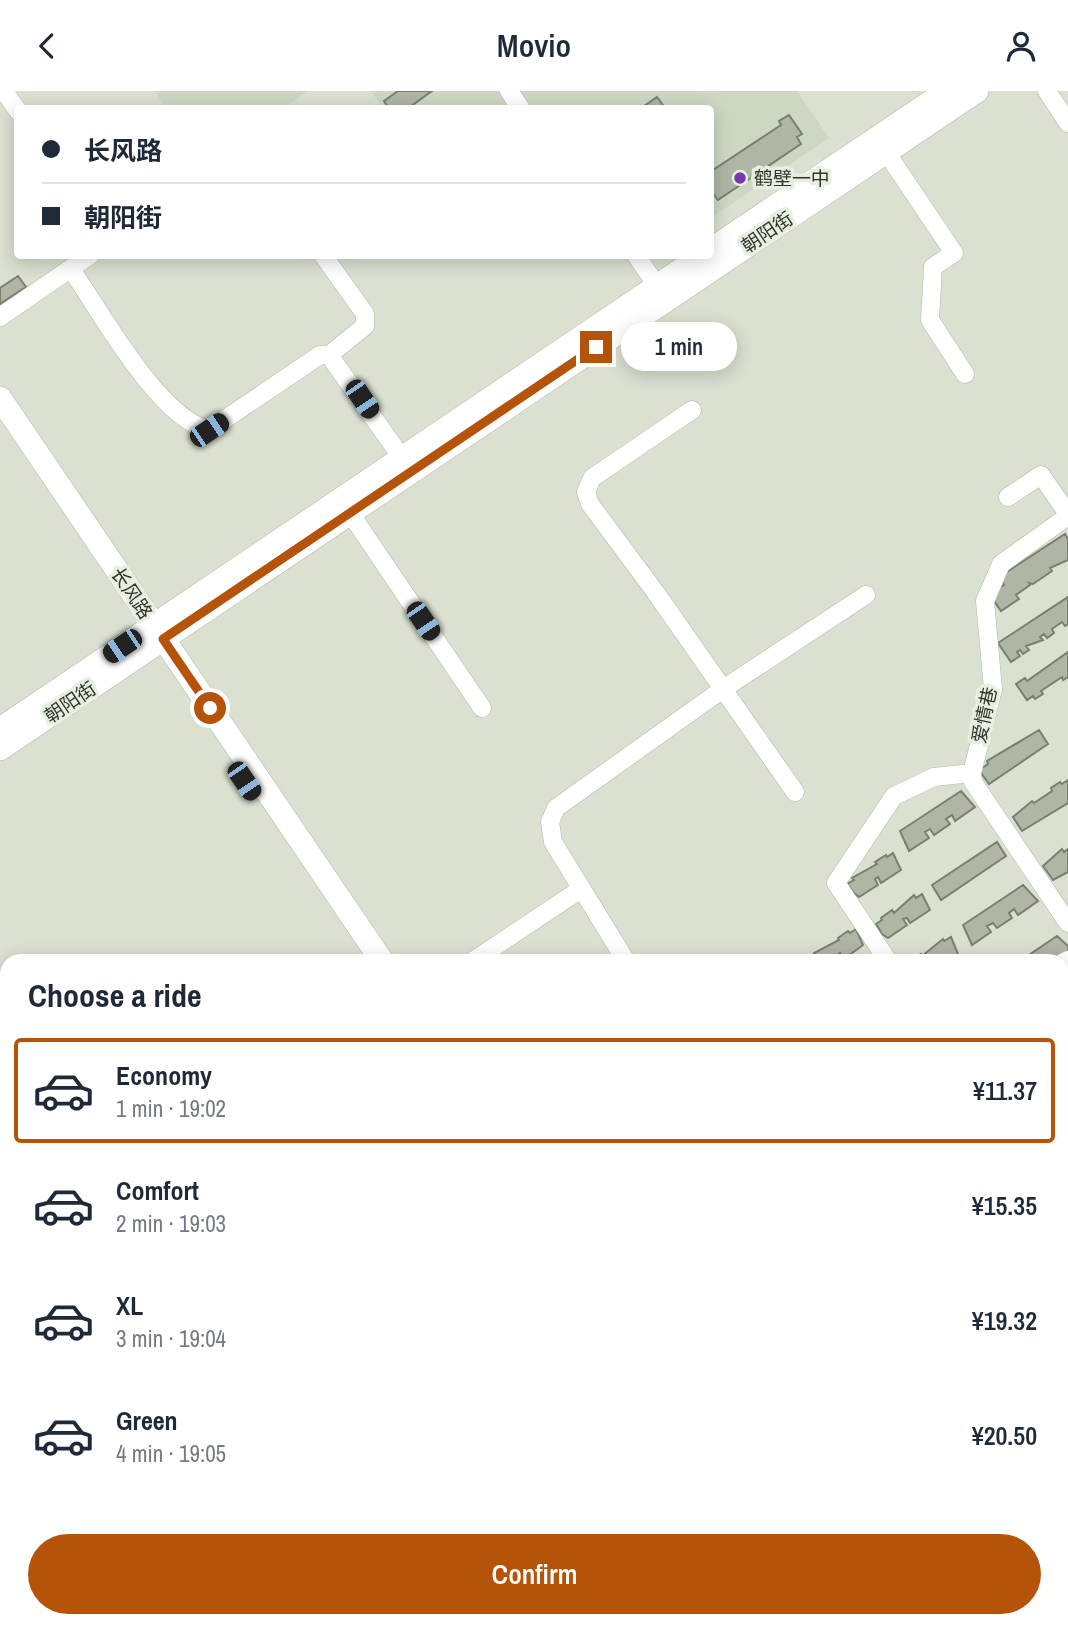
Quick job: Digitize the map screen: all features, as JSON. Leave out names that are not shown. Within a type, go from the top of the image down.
[{"type":"main road","name":"朝阳街","points":[[714,247],[947,91]]},
{"type":"main road","name":"朝阳街","points":[[0,729],[350,513],[976,91]]},
{"type":"main road","name":"朝阳街","points":[[0,749],[402,458],[697,259]]},
{"type":"main road","name":"长风路","points":[[0,398],[361,954]]},
{"type":"main road","name":"长风路","points":[[0,422],[377,954]]},
{"type":"street","points":[[1047,91],[1068,123]]},
{"type":"street","points":[[886,152],[954,253],[933,267],[929,309],[930,320],[965,374]]},
{"type":"street","points":[[0,317],[85,259]]},
{"type":"street","points":[[71,269],[154,390],[181,417],[209,430],[320,355],[329,355],[365,326],[365,314],[326,259]]},
{"type":"street","points":[[639,259],[657,286]]},
{"type":"street","points":[[329,355],[402,458]]},
{"type":"street","points":[[692,410],[592,478],[586,492],[590,504],[795,792]]},
{"type":"street","points":[[1008,497],[1041,475],[1068,515]]},
{"type":"street","points":[[350,513],[482,708]]},
{"type":"street","name":"爱情巷","points":[[972,773],[993,689],[985,601],[1000,564],[1068,515]]},
{"type":"street","points":[[622,954],[553,842],[550,822],[556,808],[723,689],[866,595]]},
{"type":"street","points":[[883,954],[836,883],[894,796],[934,777],[972,773],[973,782],[1068,922]]},
{"type":"street","points":[[483,954],[581,888]]},
{"type":"shaded area","points":[[155,91],[309,91],[288,105],[164,105]]},
{"type":"shaded area","name":"鹤壁一中","points":[[371,91],[797,91],[829,138],[714,216],[714,105],[381,105]]},
{"type":"building","points":[[398,91],[432,91],[413,105],[386,105],[384,101]]},
{"type":"building","points":[[657,97],[663,105],[646,105]]},
{"type":"building","points":[[789,115],[802,134],[797,137],[801,144],[718,200],[714,195],[714,169],[781,125],[779,121]]},
{"type":"building","points":[[18,276],[26,287],[0,304],[0,288]]},
{"type":"building","points":[[1065,534],[1068,539],[1068,560],[1050,568],[1052,571],[1033,584],[1029,583],[1030,585],[1016,595],[1019,599],[1001,611],[992,598],[994,591],[1004,585],[999,577]]},
{"type":"building","points":[[1068,597],[1068,624],[1065,626],[1062,622],[1052,629],[1054,633],[1047,638],[1044,634],[1040,637],[1043,640],[1026,646],[1029,650],[1023,654],[1020,650],[1017,652],[1020,656],[1011,662],[998,643]]},
{"type":"building","points":[[1068,652],[1068,677],[1063,680],[1062,677],[1041,691],[1043,694],[1035,699],[1033,696],[1027,700],[1016,684],[1025,678],[1027,681]]},
{"type":"building","points":[[1039,730],[1048,744],[989,784],[979,770],[988,764],[987,761]]},
{"type":"building","points":[[1068,780],[1068,803],[1022,831],[1013,817],[1032,801],[1034,803],[1052,791],[1051,788]]},
{"type":"building","points":[[961,791],[975,807],[955,821],[952,815],[946,819],[950,824],[934,835],[930,829],[925,832],[929,838],[909,851],[900,831]]},
{"type":"building","points":[[997,842],[1006,856],[941,900],[932,885]]},
{"type":"building","points":[[1062,849],[1064,852],[1068,849],[1068,872],[1053,880],[1043,866]]},
{"type":"building","points":[[893,853],[901,870],[881,883],[878,877],[875,879],[878,885],[859,897],[854,893],[847,884],[854,880],[852,878]]},
{"type":"building","points":[[1023,885],[1038,901],[1018,915],[1014,909],[1009,913],[1012,918],[997,928],[993,923],[987,926],[991,932],[972,945],[963,925]]},
{"type":"building","points":[[922,894],[930,910],[910,923],[907,918],[903,919],[907,925],[888,938],[882,934],[876,924],[881,918],[892,910],[894,913],[914,895],[916,898]]},
{"type":"building","points":[[856,929],[863,945],[851,954],[814,953],[839,940],[838,938],[848,931],[850,933]]},
{"type":"building","points":[[1057,936],[1068,946],[1066,954],[1030,954]]},
{"type":"building","points":[[951,937],[958,954],[924,954],[943,939],[944,941]]},
{"type":"place","name":"鹤壁一中","points":[[740,178]]},
{"type":"route","points":[[210,708],[163,639],[596,347]]}]
